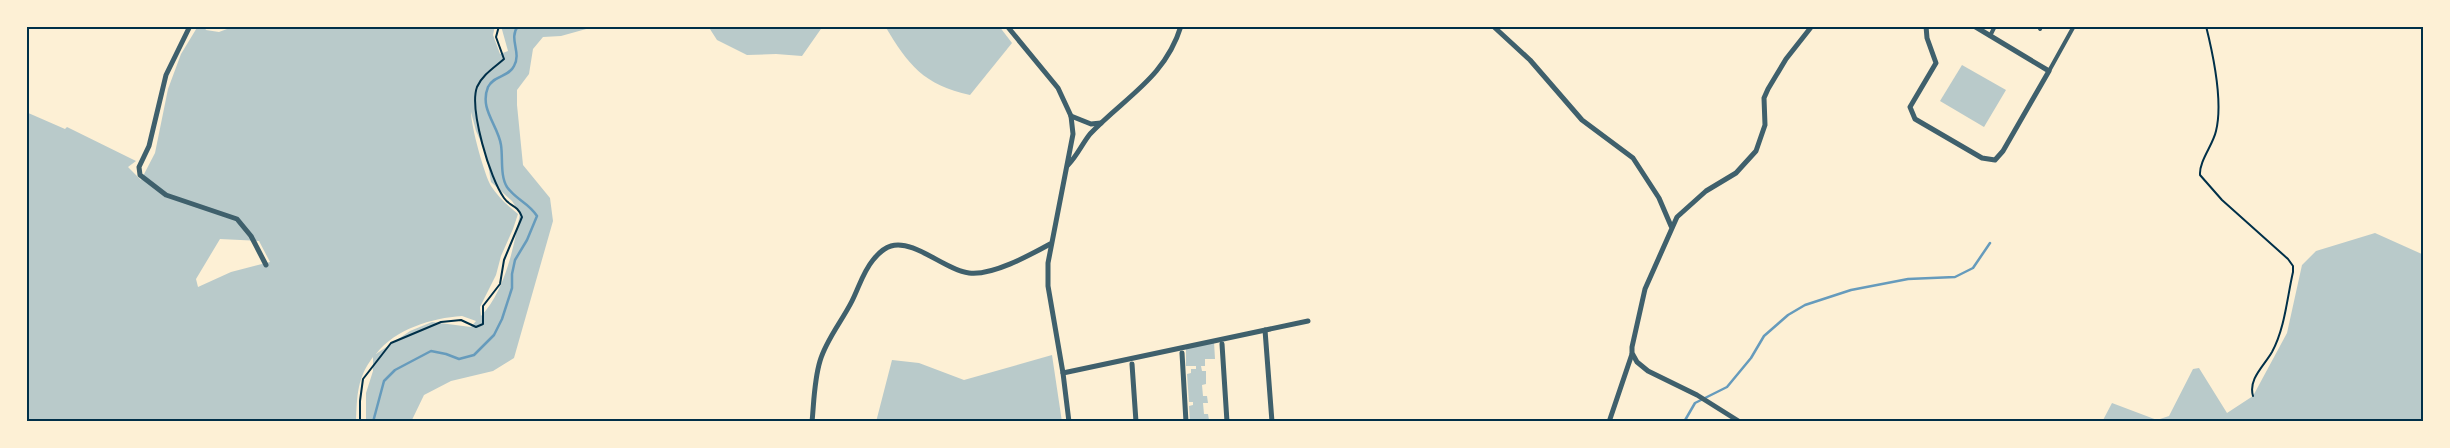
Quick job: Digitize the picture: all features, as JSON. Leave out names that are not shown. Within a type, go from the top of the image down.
[{"type":"street","points":[[190,26],[166,75],[149,146],[139,166],[140,175],[166,195],[237,219],[251,236],[266,264]]},
{"type":"street","points":[[1007,26],[1058,88],[1072,116],[1073,134],[1068,166],[1050,244],[1048,286],[1063,373],[1068,422]]},
{"type":"street","points":[[1068,166],[1075,159],[1089,136],[1135,94],[1169,56],[1180,26]]},
{"type":"street","points":[[1609,422],[1632,353],[1641,303],[1671,226],[1686,207],[1706,191],[1736,173],[1756,151],[1763,137],[1765,125],[1764,98],[1768,89],[1786,59],[1812,26]]},
{"type":"street","points":[[1926,26],[1928,43],[1936,63],[1910,107],[1915,119],[1982,158],[1995,160],[2003,151],[2074,26]]},
{"type":"street","points":[[1974,26],[2049,71]]},
{"type":"street","points":[[1990,36],[1995,26]]},
{"type":"street","points":[[1495,27],[1530,60],[1582,120],[1633,158],[1659,198],[1671,226]]},
{"type":"street","points":[[1072,116],[1091,124],[1102,123]]},
{"type":"street","points":[[812,422],[817,371],[821,358],[866,269],[882,251],[891,246],[911,247],[954,269],[968,273],[980,273],[991,271],[1050,244]]},
{"type":"street","points":[[1063,373],[1308,321]]},
{"type":"street","points":[[1265,330],[1272,422]]},
{"type":"street","points":[[1222,344],[1227,422]]},
{"type":"street","points":[[1182,353],[1186,422]]},
{"type":"street","points":[[1632,353],[1637,362],[1648,371],[1697,395],[1740,422]]},
{"type":"street","points":[[1132,364],[1136,422]]},
{"type":"path","points":[[360,422],[363,379],[391,343],[441,322],[461,320],[476,327],[483,324],[484,306],[500,284],[504,260],[522,217],[519,208],[504,199],[478,129],[474,111],[476,89],[480,80],[504,59],[496,37],[498,26]]},
{"type":"path","points":[[2206,26],[2214,58],[2218,117],[2216,131],[2200,175],[2222,200],[2288,259],[2292,266],[2279,334],[2272,352],[2253,380],[2251,387],[2253,396]]},
{"type":"shaded area","points":[[198,26],[204,26],[206,30],[219,32],[235,26],[495,26],[493,35],[500,54],[508,51],[501,26],[597,26],[561,36],[543,37],[533,49],[529,74],[517,90],[523,165],[550,198],[553,221],[514,358],[493,371],[451,381],[424,395],[411,422],[366,422],[366,393],[373,371],[373,357],[361,380],[356,422],[26,422],[26,112],[65,129],[67,127],[136,161],[128,167],[141,180],[155,153],[168,89],[181,54]],"holes":[[[471,112],[476,131],[486,153],[491,182],[512,201],[520,213],[507,268],[496,294],[481,316],[480,307],[496,275],[501,256],[518,214],[500,198],[488,180],[475,138]],[[220,239],[259,241],[270,262],[231,272],[198,287],[196,279]],[[462,316],[476,321],[471,327],[432,322],[410,331],[376,354],[393,338],[415,326],[450,317]]]},
{"type":"shaded area","points":[[708,26],[823,26],[802,56],[776,54],[747,55],[717,40]]},
{"type":"shaded area","points":[[885,26],[999,26],[1012,43],[970,95],[941,85],[919,71],[902,52]]},
{"type":"shaded area","points":[[1962,65],[2006,90],[1984,127],[1940,101]]},
{"type":"shaded area","points":[[2375,233],[2424,255],[2424,422],[2102,422],[2112,403],[2157,420],[2169,416],[2193,369],[2199,368],[2227,413],[2253,396],[2287,333],[2302,265],[2316,251]]},
{"type":"shaded area","points":[[1214,342],[1215,359],[1205,359],[1205,366],[1201,366],[1202,371],[1206,371],[1206,384],[1202,385],[1203,396],[1207,396],[1208,403],[1203,403],[1204,414],[1208,414],[1209,420],[1190,422],[1189,406],[1193,405],[1193,402],[1189,402],[1187,374],[1191,373],[1191,369],[1196,369],[1196,366],[1186,366],[1186,349]]},
{"type":"shaded area","points":[[1052,355],[1062,422],[876,422],[892,360],[919,363],[964,380]]},
{"type":"waterway","points":[[373,422],[384,381],[395,370],[431,351],[459,359],[474,355],[494,335],[502,319],[512,288],[515,260],[527,240],[537,216],[530,207],[514,195],[505,183],[501,145],[486,103],[486,95],[491,83],[512,70],[514,66],[517,56],[514,36],[518,26]]},
{"type":"waterway","points":[[1684,422],[1695,403],[1727,387],[1751,358],[1764,336],[1788,315],[1805,305],[1851,290],[1908,279],[1955,277],[1973,268],[1990,243]]}]
